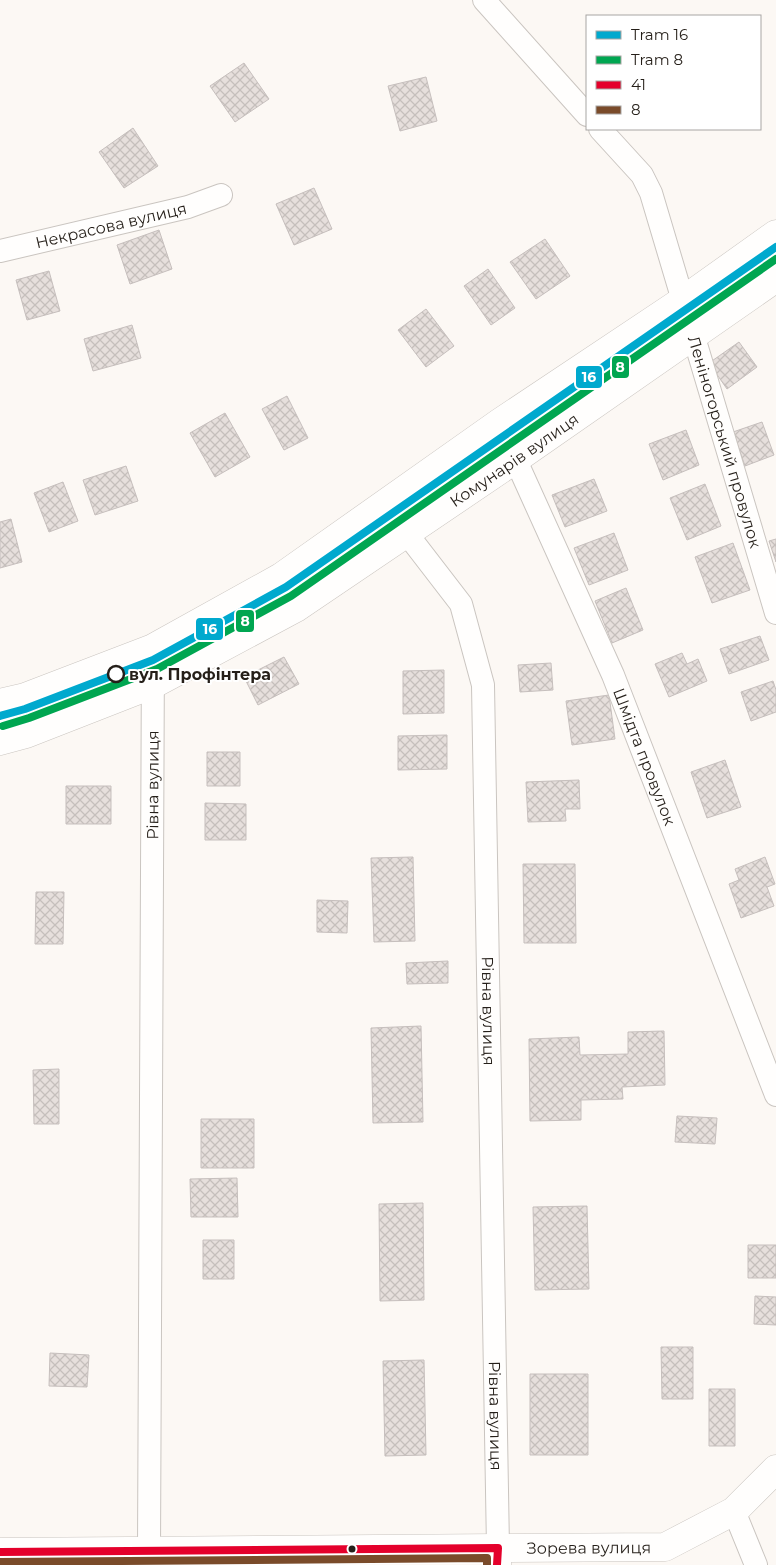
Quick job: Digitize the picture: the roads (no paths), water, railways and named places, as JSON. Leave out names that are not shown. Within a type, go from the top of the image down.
[{"type":"street","points":[[484,0],[586,113]]},
{"type":"street","name":"Леніногорський провулок","points":[[601,130],[642,176],[651,193],[776,613]]},
{"type":"street","name":"Некрасова вулиця","points":[[0,251],[188,207],[221,196]]},
{"type":"street","points":[[0,703],[25,697],[153,648],[281,577],[500,423],[776,234]]},
{"type":"street","name":"Комунарів вулиця","points":[[0,741],[26,734],[154,684],[296,608],[516,459],[776,278]]},
{"type":"street","name":"Шмідта провулок","points":[[500,423],[613,675],[776,1096]]},
{"type":"street","name":"Рівна вулиця","points":[[384,504],[461,604],[483,685],[497,1556]]},
{"type":"street","name":"Рівна вулиця","points":[[149,1552],[153,648]]},
{"type":"street","name":"Зорева вулиця","points":[[0,1552],[497,1556],[665,1547],[734,1511],[776,1470]]},
{"type":"street","points":[[734,1511],[756,1565]]},
{"type":"tram line","name":"16","points":[[0,716],[25,709],[153,660],[286,587],[776,247]]},
{"type":"tram line","name":"8","points":[[3,726],[29,718],[157,669],[291,596],[776,259]]},
{"type":"place","name":"вул. Профінтера","points":[[116,674]]}]
